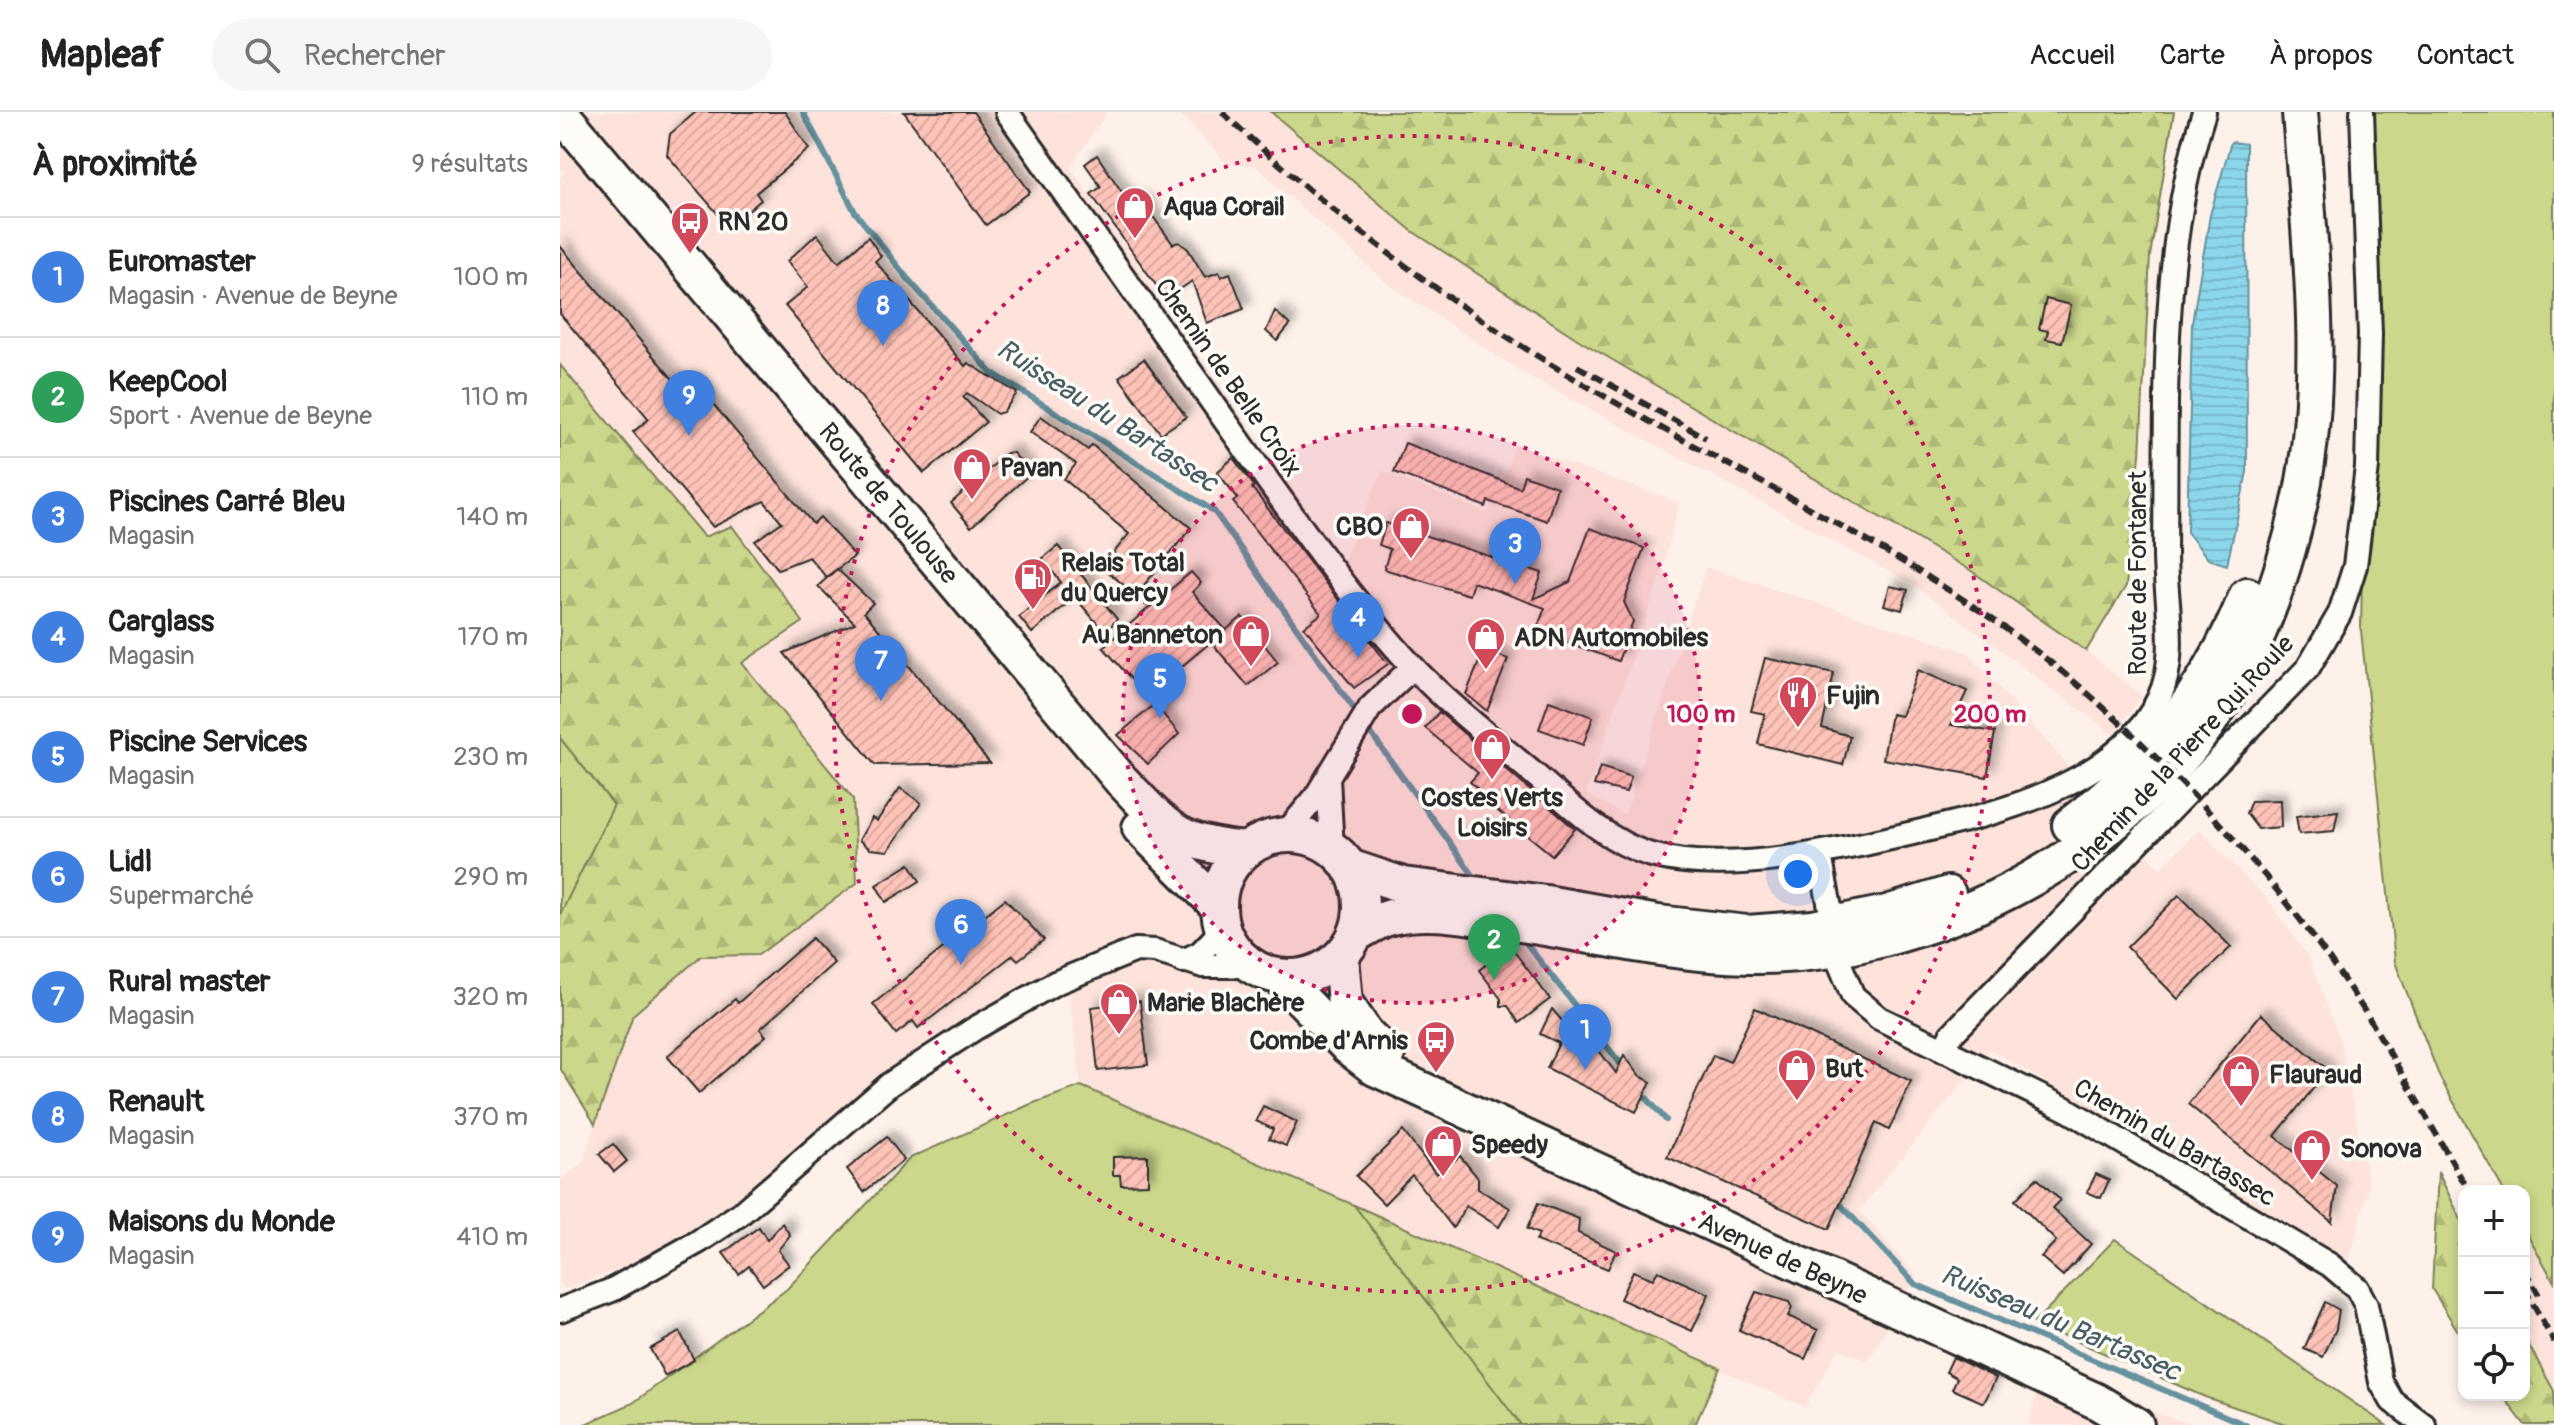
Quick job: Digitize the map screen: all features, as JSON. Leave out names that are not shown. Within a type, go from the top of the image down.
[{"type":"main road","name":"Route de Toulouse","points":[[560,112],[1121,780],[1168,829],[1201,845],[1246,850]]},
{"type":"main road","points":[[1448,901],[1387,918],[1348,945],[1323,969],[1302,976],[1266,971],[1239,956],[1221,918],[1222,885],[1231,866],[1246,850],[1264,840],[1284,835],[1317,840],[1341,858],[1448,901],[1548,915],[1747,933],[1813,928],[1887,913],[1970,886],[2044,845],[2103,800],[2145,758],[2190,704],[2232,632],[2258,568],[2278,493],[2289,405],[2299,112]]},
{"type":"main road","name":"Route de Toulouse","points":[[560,139],[1083,763],[1221,918]]},
{"type":"main road","points":[[1341,858],[1359,888],[1361,911],[1348,945]]},
{"type":"main road","name":"Avenue de Beyne","points":[[1348,945],[1345,1003],[1366,1034],[1429,1091]]},
{"type":"main road","name":"Avenue de Beyne","points":[[1266,971],[1375,1068],[2096,1401],[2136,1425]]},
{"type":"street","name":"Chemin de Belle Croix","points":[[1007,112],[1332,570],[1413,667],[1594,824],[1629,846],[1673,859],[1727,861],[1820,855]]},
{"type":"street","name":"Route de Fontanet","points":[[1820,855],[1987,816],[2042,797],[2093,768],[2132,737],[2157,704],[2167,679],[2169,639],[2164,588],[2166,343],[2184,190],[2204,112]]},
{"type":"street","name":"Chemin de la Pierre Qui Roule","points":[[1943,1050],[1951,1035],[2308,668],[2340,613],[2355,566],[2367,467],[2370,334],[2362,112]]},
{"type":"street","points":[[1284,835],[1328,776],[1352,731],[1370,708],[1413,667]]},
{"type":"street","points":[[1328,776],[1341,858]]},
{"type":"street","points":[[1820,855],[1831,913]]},
{"type":"street","points":[[1183,961],[1200,953],[1221,918]]},
{"type":"street","points":[[560,1310],[653,1269],[740,1214],[890,1084],[974,1029],[1055,983],[1136,950],[1155,951],[1203,966],[1266,971]]},
{"type":"street","name":"Chemin du Bartassec","points":[[1839,962],[1853,996],[1879,1018],[2068,1110],[2330,1265],[2357,1288],[2366,1305],[2381,1382],[2392,1401],[2424,1425]]},
{"type":"shaded area","points":[[560,112],[1107,112],[1070,167],[1343,562],[1382,471],[1488,513],[1516,445],[1679,503],[1662,571],[1586,794],[1625,815],[1706,567],[1967,652],[2160,869],[2199,830],[2267,899],[2309,959],[2340,1040],[2369,1185],[2349,1260],[1990,1049],[1859,1210],[1916,1276],[1868,1361],[1838,1349],[1805,1407],[1081,1086],[1068,986],[910,1080],[649,1258],[565,1289],[560,1283],[560,1181],[583,1162],[632,1016],[701,956],[758,955],[853,799],[741,663],[802,621],[704,538],[560,365],[560,179],[565,172],[560,167]]},
{"type":"shaded area","points":[[1179,112],[1271,112],[1412,231],[1582,342],[1970,571],[2086,651],[2142,696],[2114,735],[1914,585],[1520,371],[1387,283],[1254,165],[1228,165]]},
{"type":"shaded area","points":[[2530,1239],[2554,1282],[2554,1391],[2530,1347]]},
{"type":"shaded area","points":[[2044,1358],[2156,1413],[2194,1425],[2029,1425]]},
{"type":"green space","points":[[1271,112],[2174,112],[2150,256],[2140,455],[2126,586],[2086,651],[1970,570],[1582,342],[1412,231]]},
{"type":"green space","points":[[2374,112],[2554,112],[2554,1282],[2530,1239],[2530,1185],[2501,1185],[2440,1078],[2395,962],[2361,630],[2370,156]]},
{"type":"green space","points":[[560,365],[704,537],[732,526],[803,622],[742,663],[853,799],[857,883],[758,955],[701,956],[633,1015],[595,1124],[560,1068],[560,915],[614,805],[560,738]]},
{"type":"green space","points":[[560,738],[614,805],[560,915]]},
{"type":"green space","points":[[1081,1086],[1354,1205],[1521,1425],[583,1425],[633,1403],[787,1289],[910,1158],[1031,1104]]},
{"type":"green space","points":[[2438,1172],[2458,1214],[2458,1331],[2432,1289]]},
{"type":"green space","points":[[1354,1205],[1720,1368],[1695,1425],[1521,1425]]},
{"type":"green space","points":[[2115,1239],[2386,1425],[2288,1425],[2205,1397],[2034,1323]]},
{"type":"green space","points":[[2530,1347],[2554,1391],[2554,1425],[2525,1425],[2507,1401],[2530,1401]]},
{"type":"water","points":[[2231,142],[2246,144],[2247,472],[2227,565],[2208,559],[2187,532],[2192,323],[2210,215]]},
{"type":"building","points":[[696,112],[785,112],[809,149],[756,193],[761,200],[737,220],[732,213],[723,220],[667,155],[670,134]]},
{"type":"building","points":[[904,112],[973,112],[1030,192],[986,225]]},
{"type":"building","points":[[1097,155],[1132,207],[1141,200],[1173,244],[1179,242],[1188,249],[1205,277],[1219,272],[1221,277],[1230,273],[1244,309],[1207,323],[1192,281],[1166,299],[1091,194],[1101,187],[1085,164]]},
{"type":"building","points":[[817,234],[839,262],[868,237],[881,256],[875,261],[965,366],[968,363],[1017,393],[1003,412],[997,414],[967,393],[963,397],[986,422],[924,473],[785,306],[808,287],[787,261]]},
{"type":"building","points":[[560,246],[682,390],[693,380],[813,524],[820,517],[855,556],[826,577],[809,557],[778,569],[755,541],[782,522],[764,501],[713,527],[633,432],[649,419],[560,314]]},
{"type":"building","points":[[2046,299],[2071,305],[2062,342],[2046,339],[2048,331],[2039,329]]},
{"type":"building","points":[[1275,311],[1290,325],[1277,341],[1266,331]]},
{"type":"building","points":[[1144,359],[1186,417],[1161,434],[1119,377]]},
{"type":"building","points":[[1041,416],[1088,450],[1092,445],[1191,528],[1136,595],[1102,567],[1129,534],[1064,479],[1076,464],[1030,432]]},
{"type":"building","points":[[1405,443],[1520,488],[1524,475],[1557,487],[1547,521],[1488,501],[1486,507],[1394,472]]},
{"type":"building","points":[[1007,453],[1013,453],[1031,473],[971,527],[951,503]]},
{"type":"building","points":[[1233,458],[1254,486],[1252,488],[1388,664],[1354,688],[1304,627],[1321,614],[1233,502],[1238,498],[1217,472]]},
{"type":"building","points":[[1386,523],[1542,573],[1533,599],[1570,582],[1590,528],[1644,548],[1624,602],[1633,621],[1618,661],[1536,631],[1545,608],[1473,582],[1469,595],[1384,569],[1390,549],[1379,545]]},
{"type":"building","points":[[1058,546],[1117,619],[1105,633],[1075,597],[1032,633],[1019,617],[1061,582],[1042,559]]},
{"type":"building","points":[[837,569],[873,603],[864,612],[990,763],[875,765],[784,653],[855,623],[818,586]]},
{"type":"building","points":[[1191,572],[1201,583],[1192,592],[1226,630],[1242,617],[1278,662],[1248,686],[1211,642],[1146,696],[1103,647]]},
{"type":"building","points":[[1890,586],[1908,590],[1902,610],[1884,605]]},
{"type":"building","points":[[1484,650],[1508,659],[1487,711],[1466,694]]},
{"type":"building","points":[[1765,658],[1834,673],[1822,728],[1850,736],[1843,765],[1758,744],[1765,714],[1751,711]]},
{"type":"building","points":[[1918,670],[1967,691],[1951,725],[1995,732],[1987,777],[1883,759],[1891,714],[1901,716]]},
{"type":"building","points":[[1549,701],[1593,717],[1583,745],[1539,729]]},
{"type":"building","points":[[1155,704],[1179,734],[1148,764],[1118,735]]},
{"type":"building","points":[[1439,712],[1575,829],[1552,855],[1488,803],[1490,800],[1470,782],[1478,773],[1425,728]]},
{"type":"building","points":[[1600,767],[1631,777],[1626,792],[1594,785]]},
{"type":"building","points":[[900,788],[921,803],[888,851],[870,849],[859,840],[872,818],[877,821]]},
{"type":"building","points":[[2280,800],[2281,827],[2258,829],[2246,813],[2251,801]]},
{"type":"building","points":[[2338,811],[2334,831],[2299,834],[2296,816]]},
{"type":"building","points":[[910,864],[920,881],[886,902],[876,885]]},
{"type":"building","points":[[2179,895],[2231,947],[2178,999],[2127,947]]},
{"type":"building","points":[[1005,899],[1044,940],[1018,960],[1013,955],[918,1028],[913,1021],[896,1034],[873,1004]]},
{"type":"building","points":[[812,938],[834,963],[760,1029],[766,1036],[699,1093],[667,1056],[735,999],[738,1003]]},
{"type":"building","points":[[1510,946],[1550,999],[1519,1023],[1508,1006],[1501,1006],[1501,999],[1479,970]]},
{"type":"building","name":"Marie Blachère","points":[[1140,1001],[1148,1065],[1098,1071],[1091,1007]]},
{"type":"building","name":"But","points":[[1755,1008],[1911,1081],[1889,1130],[1876,1123],[1829,1229],[1667,1157],[1713,1055],[1730,1062]]},
{"type":"building","points":[[1552,1009],[1578,1040],[1597,1048],[1616,1073],[1624,1055],[1640,1076],[1651,1082],[1636,1112],[1547,1068],[1559,1043],[1540,1034]]},
{"type":"building","points":[[2261,1014],[2328,1070],[2275,1136],[2337,1186],[2332,1222],[2188,1104]]},
{"type":"building","points":[[1263,1106],[1297,1122],[1286,1146],[1269,1139],[1273,1129],[1256,1121]]},
{"type":"building","points":[[1403,1131],[1436,1174],[1460,1156],[1478,1178],[1478,1189],[1510,1208],[1499,1227],[1466,1206],[1453,1228],[1412,1175],[1384,1204],[1356,1176]]},
{"type":"building","points":[[887,1137],[904,1160],[864,1192],[847,1169]]},
{"type":"building","points":[[613,1144],[627,1161],[614,1172],[599,1154]]},
{"type":"building","points":[[1148,1156],[1148,1184],[1121,1185],[1120,1175],[1113,1175],[1113,1157]]},
{"type":"building","points":[[2096,1174],[2109,1180],[2101,1198],[2087,1192]]},
{"type":"building","points":[[2037,1178],[2060,1200],[2052,1208],[2091,1244],[2063,1276],[2041,1257],[2056,1241],[2015,1200]]},
{"type":"building","points":[[1538,1203],[1579,1219],[1578,1233],[1616,1251],[1608,1269],[1536,1241],[1539,1234],[1527,1229]]},
{"type":"building","points":[[782,1223],[790,1235],[778,1250],[789,1265],[763,1285],[749,1266],[739,1274],[723,1253],[759,1227],[767,1240]]},
{"type":"building","points":[[1633,1271],[1653,1279],[1658,1271],[1709,1294],[1692,1331],[1620,1299]]},
{"type":"building","points":[[1756,1292],[1789,1302],[1792,1308],[1788,1316],[1818,1330],[1805,1359],[1739,1330]]},
{"type":"building","points":[[2325,1302],[2339,1310],[2336,1329],[2323,1357],[2304,1349]]},
{"type":"building","points":[[680,1332],[694,1360],[665,1376],[650,1349]]},
{"type":"building","points":[[1953,1357],[1996,1378],[1984,1403],[1952,1389],[1957,1378],[1946,1372]]},
{"type":"waterway","name":"Ruisseau du Bartassec","points":[[803,112],[855,212],[908,279],[991,372],[1214,511],[1359,716]]},
{"type":"waterway","name":"Ruisseau du Bartassec","points":[[1365,725],[1478,882]]},
{"type":"waterway","name":"Ruisseau du Bartassec","points":[[1522,938],[1620,1063]]},
{"type":"waterway","name":"Ruisseau du Bartassec","points":[[1644,1095],[1666,1120]]},
{"type":"waterway","name":"Ruisseau du Bartassec","points":[[1840,1204],[1915,1284],[2246,1425]]},
{"type":"railway","points":[[1222,112],[1356,228],[1498,331],[1599,393],[1917,570],[1978,609],[2093,698],[2208,810],[2312,935],[2372,1023],[2466,1185]]},
{"type":"railway","points":[[1577,366],[1706,438]]},
{"type":"railway","points":[[2530,1280],[2540,1297]]},
{"type":"railway","points":[[2530,1299],[2554,1342]]},
{"type":"place","name":"Aqua Corail","points":[[1135,240]]},
{"type":"place","name":"RN 20","points":[[690,255]]},
{"type":"place","name":"Renault","points":[[883,346]]},
{"type":"place","name":"Maisons du Monde","points":[[689,436]]},
{"type":"place","name":"Pavan","points":[[972,501]]},
{"type":"place","name":"CBO","points":[[1411,560]]},
{"type":"place","name":"Piscines Carré Bleu","points":[[1515,584]]},
{"type":"place","name":"Relais Total du Quercy","points":[[1033,611]]},
{"type":"place","name":"Carglass","points":[[1358,658]]},
{"type":"place","name":"Au Banneton","points":[[1251,668]]},
{"type":"place","name":"ADN Automobiles","points":[[1486,671]]},
{"type":"place","name":"Rural master","points":[[881,701]]},
{"type":"place","name":"Piscine Services","points":[[1160,719]]},
{"type":"place","name":"Fujin","points":[[1798,729]]},
{"type":"place","name":"Costes Verts Loisirs","points":[[1492,781]]},
{"type":"place","name":"Lidl","points":[[961,965]]},
{"type":"place","name":"KeepCool","points":[[1494,980]]},
{"type":"place","name":"Marie Blachère","points":[[1119,1036]]},
{"type":"place","name":"Euromaster","points":[[1585,1070]]},
{"type":"place","name":"Combe d'Arnis","points":[[1436,1074]]},
{"type":"place","name":"But","points":[[1797,1102]]},
{"type":"place","name":"Flauraud","points":[[2241,1108]]},
{"type":"place","name":"Speedy","points":[[1443,1178]]},
{"type":"place","name":"Sonova","points":[[2312,1182]]}]
